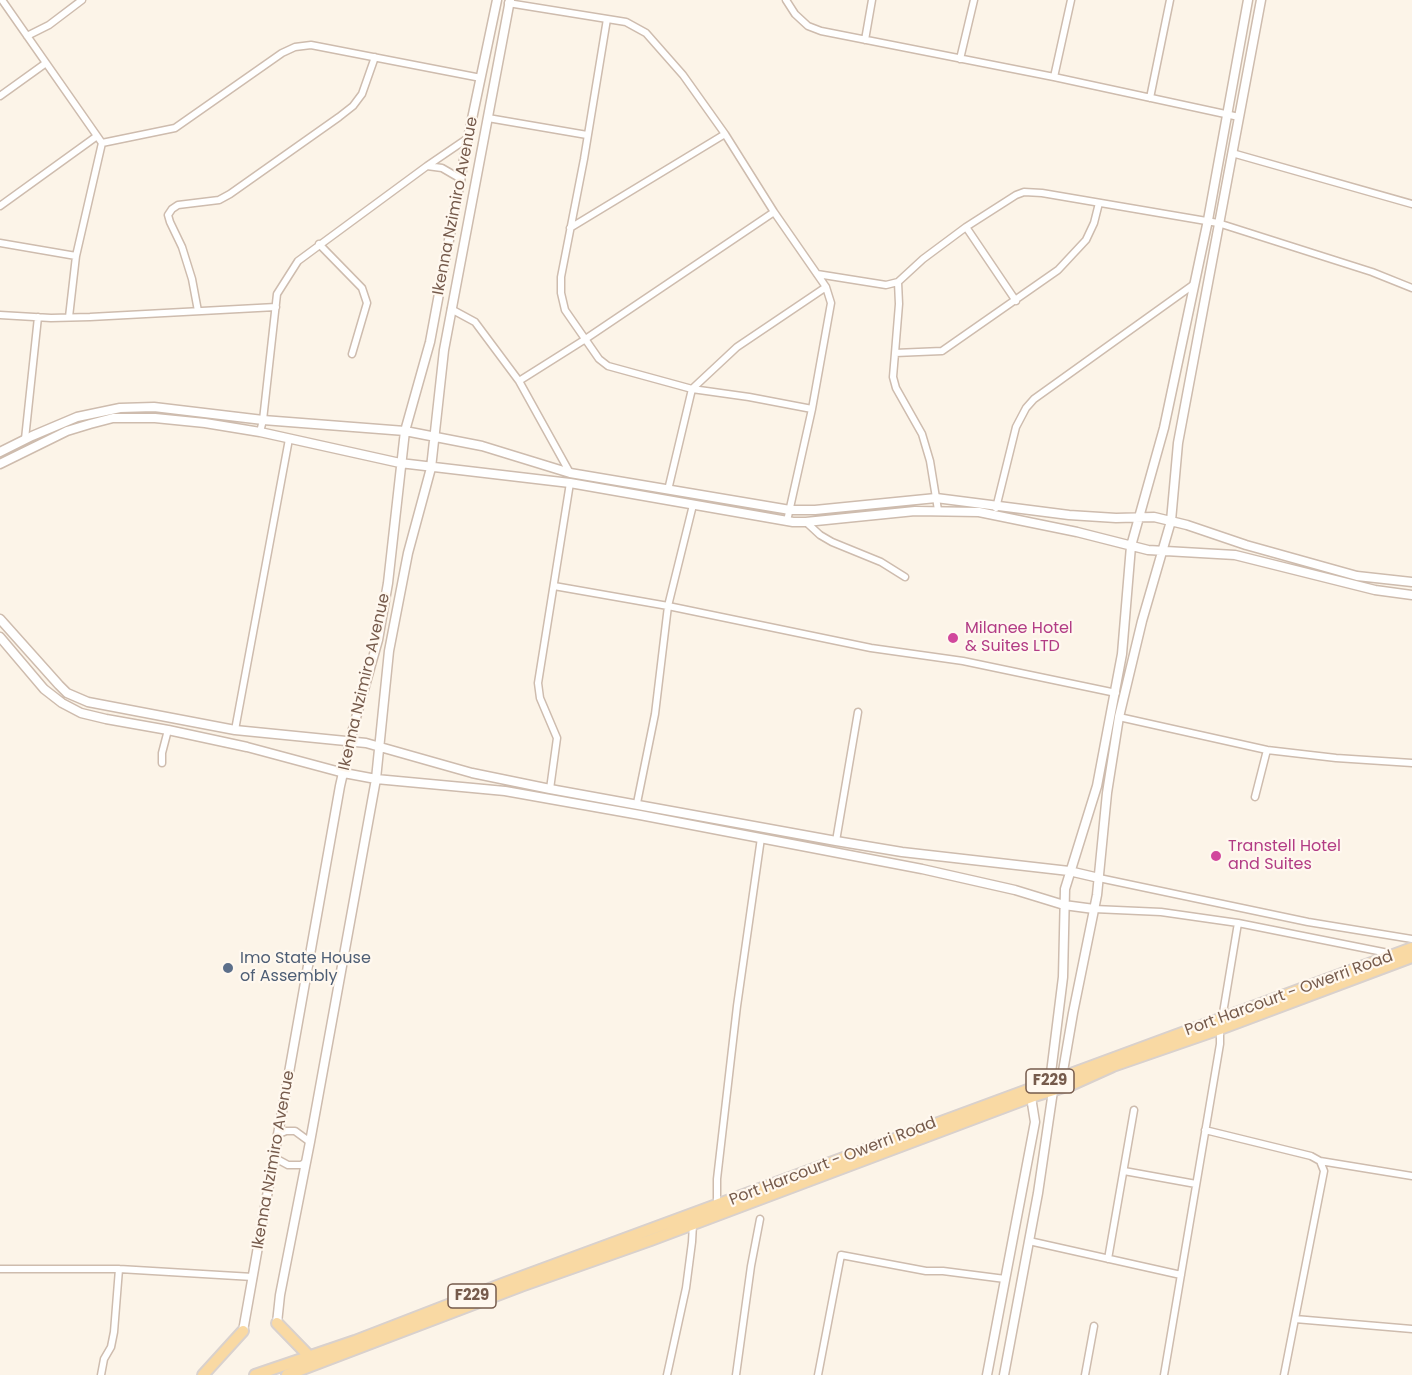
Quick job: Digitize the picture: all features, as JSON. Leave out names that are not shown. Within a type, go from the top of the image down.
[{"type":"main road","name":"Port Harcourt - Owerri Road","points":[[255,1375],[310,1357],[717,1206],[1051,1086],[1073,1084],[1113,1066],[1412,948]]},
{"type":"main road","name":"Port Harcourt - Owerri Road","points":[[287,1375],[301,1372],[521,1286],[1031,1097],[1062,1077],[1412,957]]},
{"type":"main road","points":[[277,1323],[310,1357]]},
{"type":"main road","points":[[204,1375],[243,1331]]},
{"type":"street","points":[[2,0],[102,143],[76,256],[69,317]]},
{"type":"street","points":[[27,36],[49,25],[82,0]]},
{"type":"street","name":"Ikenna Nzimiro Avenue","points":[[243,1331],[350,740],[378,640],[405,431],[430,342],[468,138],[497,0]]},
{"type":"street","points":[[786,0],[795,14],[808,26],[821,32],[1054,77],[1239,117]]},
{"type":"street","points":[[865,40],[872,0]]},
{"type":"street","points":[[960,59],[974,0]]},
{"type":"street","points":[[1054,77],[1071,0]]},
{"type":"street","points":[[1150,98],[1170,0]]},
{"type":"street","points":[[1004,1375],[1038,1193],[1063,977],[1065,889],[1093,802],[1116,693],[1122,654],[1131,546],[1159,450],[1208,220],[1248,0]]},
{"type":"street","points":[[1062,1077],[1099,878],[1107,793],[1119,717],[1142,621],[1171,521],[1178,443],[1261,0]]},
{"type":"street","points":[[508,1],[626,22],[646,33],[683,75],[725,134],[774,212],[826,286],[831,303],[812,409],[787,521]]},
{"type":"street","name":"Ikenna Nzimiro Avenue","points":[[277,1323],[280,1295],[376,779],[389,651],[408,553],[430,468],[444,350],[508,1]]},
{"type":"street","points":[[607,19],[561,277],[561,293],[566,310],[584,340],[599,359],[608,366],[692,389],[812,409]]},
{"type":"street","points":[[102,143],[175,128],[282,53],[295,47],[311,45],[481,78]]},
{"type":"street","points":[[198,311],[192,279],[182,247],[168,215],[172,209],[178,205],[219,200],[230,194],[339,117],[353,106],[362,93],[375,57]]},
{"type":"street","points":[[0,96],[46,63]]},
{"type":"street","points":[[488,118],[587,135]]},
{"type":"street","points":[[570,228],[725,134]]},
{"type":"street","points":[[0,206],[97,136]]},
{"type":"street","points":[[260,432],[278,294],[298,261],[468,138]]},
{"type":"street","points":[[1232,153],[1412,204]]},
{"type":"street","points":[[427,166],[442,168],[461,179]]},
{"type":"street","points":[[817,274],[886,285],[898,282],[923,259],[966,227],[1024,192],[1208,220],[1372,272],[1412,288]]},
{"type":"street","points":[[895,353],[942,351],[1016,302],[1058,270],[1086,240],[1094,223],[1099,203]]},
{"type":"street","points":[[519,381],[774,212]]},
{"type":"street","points":[[966,227],[1016,302]]},
{"type":"street","points":[[0,243],[76,256]]},
{"type":"street","points":[[319,244],[362,288],[367,303],[352,354]]},
{"type":"street","points":[[898,282],[899,304],[893,377],[896,388],[922,434],[930,461],[938,510]]},
{"type":"street","points":[[996,510],[1016,427],[1026,408],[1034,399],[1193,285]]},
{"type":"street","points":[[668,490],[692,389],[737,347],[826,286]]},
{"type":"street","points":[[0,315],[69,317],[276,307]]},
{"type":"street","points":[[451,309],[475,322],[519,381],[570,473]]},
{"type":"street","points":[[25,439],[38,317]]},
{"type":"street","points":[[0,452],[77,417],[120,408],[154,407],[263,420],[405,431],[482,446],[570,473],[790,510],[815,510],[936,498],[996,510],[1148,550],[1235,555],[1375,590],[1412,595]]},
{"type":"street","points":[[0,464],[67,431],[113,418],[165,419],[260,432],[430,468],[570,483],[787,521],[806,522],[938,510],[979,512],[996,510],[1154,517],[1357,576],[1412,582]]},
{"type":"street","points":[[235,730],[289,439]]},
{"type":"street","points":[[550,789],[557,738],[540,698],[538,683],[570,483]]},
{"type":"street","points":[[637,803],[655,714],[668,606],[693,505]]},
{"type":"street","points":[[806,522],[832,542],[880,562],[905,577]]},
{"type":"street","points":[[554,586],[668,606],[871,648],[963,661],[1116,693]]},
{"type":"street","points":[[0,619],[59,685],[77,698],[235,730],[350,740],[381,746],[472,773],[550,789],[902,852],[1069,872],[1297,920],[1412,939]]},
{"type":"street","points":[[0,637],[44,689],[81,713],[106,719],[247,747],[344,773],[376,779],[505,791],[934,871],[1015,890],[1064,905],[1094,909],[1161,912],[1238,923],[1396,954]]},
{"type":"street","points":[[71,708],[77,698]]},
{"type":"street","points":[[836,841],[858,712]]},
{"type":"street","points":[[1119,717],[1267,750],[1336,758],[1412,763]]},
{"type":"street","points":[[162,763],[168,730]]},
{"type":"street","points":[[1255,797],[1267,750]]},
{"type":"street","points":[[717,1206],[717,1179],[737,1006],[761,838]]},
{"type":"street","points":[[1164,1375],[1238,923]]},
{"type":"street","points":[[987,1375],[1035,1122],[1031,1097]]},
{"type":"street","points":[[1108,1259],[1134,1110]]},
{"type":"street","points":[[1205,1130],[1311,1156],[1320,1161],[1412,1176]]},
{"type":"street","points":[[279,1134],[295,1131],[310,1142]]},
{"type":"street","points":[[275,1158],[288,1165],[301,1165],[306,1162]]},
{"type":"street","points":[[1284,1375],[1324,1171],[1320,1161]]},
{"type":"street","points":[[1124,1171],[1196,1184]]},
{"type":"street","points":[[736,1375],[760,1219]]},
{"type":"street","points":[[667,1375],[686,1288],[693,1224]]},
{"type":"street","points":[[1029,1241],[1181,1275]]},
{"type":"street","points":[[818,1375],[841,1255],[926,1271],[944,1271],[1005,1279]]},
{"type":"street","points":[[0,1269],[119,1269],[253,1277]]},
{"type":"street","points":[[101,1375],[114,1332],[119,1269]]},
{"type":"street","points":[[1295,1319],[1412,1329]]},
{"type":"street","points":[[1085,1375],[1094,1326]]},
{"type":"place","name":"Milanee Hotel & Suites LTD","points":[[953,638]]},
{"type":"place","name":"Transtell Hotel and Suites","points":[[1216,856]]},
{"type":"place","name":"Imo State House of Assembly","points":[[228,968]]}]
